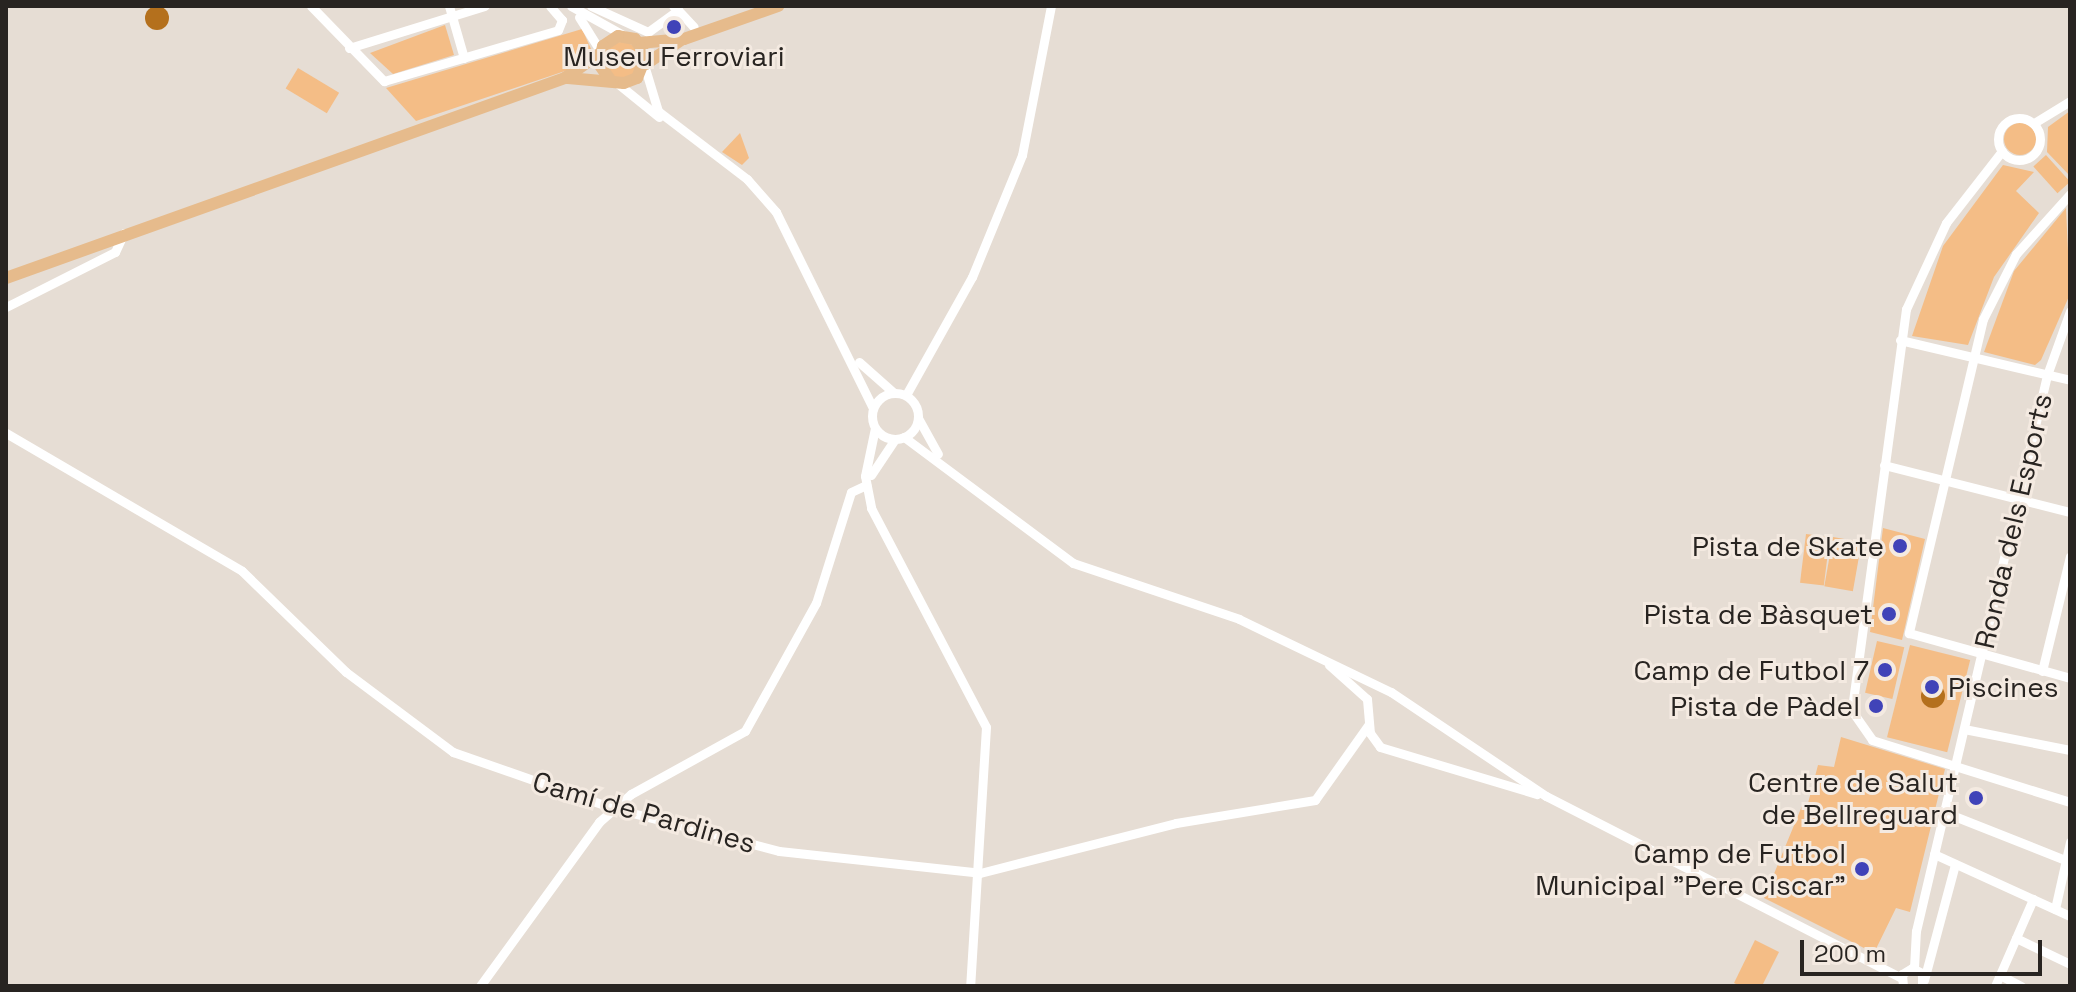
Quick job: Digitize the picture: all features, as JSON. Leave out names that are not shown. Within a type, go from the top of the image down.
[{"type":"main road","points":[[6,278],[124,233],[565,78],[624,36],[639,43],[684,39],[778,6]]},
{"type":"main road","points":[[565,78],[630,82],[645,66],[684,39]]},
{"type":"main road","points":[[639,43],[645,66]]},
{"type":"main road","points":[[600,52],[614,81]]},
{"type":"street","points":[[311,6],[380,81],[562,27],[550,6]]},
{"type":"street","points":[[349,48],[450,11],[485,6]]},
{"type":"street","points":[[591,6],[648,32],[675,10],[694,27]]},
{"type":"street","points":[[906,395],[972,277],[1022,155],[1051,6]]},
{"type":"street","points":[[573,8],[624,36]]},
{"type":"street","points":[[573,8],[600,52]]},
{"type":"street","points":[[450,11],[464,58]]},
{"type":"street","points":[[645,66],[647,92],[666,120]]},
{"type":"street","points":[[614,81],[763,194],[852,354],[873,408],[875,428],[866,485],[876,520],[984,718],[980,873],[970,986]]},
{"type":"street","points":[[2034,123],[2041,136],[2034,154],[2016,160],[2002,151],[1998,139],[2007,121],[2034,123],[2070,101]]},
{"type":"street","points":[[2002,151],[1931,249],[1900,340],[1852,704],[1857,727],[1872,740],[2070,802]]},
{"type":"street","points":[[2070,194],[2003,276],[1973,357],[1910,637],[2070,678]]},
{"type":"street","points":[[6,307],[115,252],[124,233]]},
{"type":"street","name":"Ronda dels Esports","points":[[1914,968],[1934,854],[2047,375],[2070,311]]},
{"type":"street","points":[[1900,340],[2070,380]]},
{"type":"street","points":[[852,354],[893,392],[906,395],[947,466]]},
{"type":"street","points":[[873,408],[893,392]]},
{"type":"street","points":[[480,986],[613,808],[745,731],[816,603],[851,492],[866,485],[918,418]]},
{"type":"street","points":[[875,428],[900,438],[947,466],[1073,563],[1239,619],[1327,662],[1430,713],[1546,796]]},
{"type":"street","name":"Camí de Pardines","points":[[6,433],[242,571],[346,672],[453,752],[613,808],[779,851],[980,873],[1176,823],[1315,800],[1369,724]]},
{"type":"street","points":[[1884,465],[2070,512]]},
{"type":"street","points":[[2042,671],[2070,556]]},
{"type":"street","points":[[1327,662],[1367,699],[1369,724],[1380,747]]},
{"type":"street","points":[[1964,729],[2070,750]]},
{"type":"street","points":[[1354,747],[1380,747],[1546,796],[1667,854],[1902,982],[1914,968],[1924,984]]},
{"type":"street","points":[[1944,812],[2068,861]]},
{"type":"street","points":[[2055,909],[2070,842]]},
{"type":"street","points":[[1934,854],[2070,916]]},
{"type":"street","points":[[1924,984],[1955,864]]},
{"type":"street","points":[[1995,986],[2033,899]]},
{"type":"street","points":[[2016,938],[2070,964]]},
{"type":"street","points":[[2000,975],[2021,986]]},
{"type":"shaded area","points":[[157,6],[165,10],[169,18],[165,26],[157,30],[149,26],[145,18],[149,10]]},
{"type":"shaded area","points":[[445,25],[454,55],[393,74],[370,53]]},
{"type":"shaded area","points":[[582,29],[592,51],[571,69],[416,121],[386,88]]},
{"type":"shaded area","points":[[622,42],[635,47],[640,60],[635,73],[622,78],[609,73],[604,60],[609,47]]},
{"type":"shaded area","points":[[298,68],[339,93],[327,113],[286,89]]},
{"type":"shaded area","points":[[2070,111],[2070,176],[2047,152],[2048,127]]},
{"type":"shaded area","points":[[2020,123],[2031,128],[2036,139],[2031,150],[2020,155],[2009,150],[2004,139],[2009,128]]},
{"type":"shaded area","points":[[740,133],[749,158],[742,165],[722,152]]},
{"type":"shaded area","points":[[2046,155],[2070,182],[2057,193],[2033,166]]},
{"type":"shaded area","points":[[2003,165],[2034,172],[2016,191],[2039,213],[1994,277],[1968,345],[1912,336],[1943,246]]},
{"type":"shaded area","points":[[2066,208],[2070,294],[2041,360],[2035,365],[1984,352],[2014,271]]},
{"type":"shaded area","points":[[1883,528],[1925,539],[1902,640],[1870,632]]},
{"type":"shaded area","points":[[1806,534],[1830,537],[1824,586],[1800,583]]},
{"type":"shaded area","points":[[1833,537],[1862,542],[1853,591],[1824,586]]},
{"type":"shaded area","name":"Camp de Futbol 7","points":[[1877,641],[1904,647],[1892,699],[1865,693]]},
{"type":"shaded area","name":"Piscines","points":[[1910,645],[1970,660],[1947,752],[1887,737]]},
{"type":"shaded area","points":[[1933,684],[1942,687],[1945,696],[1942,705],[1933,708],[1924,705],[1921,696],[1924,687]]},
{"type":"shaded area","points":[[1841,737],[1945,769],[1910,912],[1896,908],[1874,953],[1764,898],[1802,806],[1807,807],[1818,765],[1834,767]]},
{"type":"shaded area","points":[[1755,940],[1779,952],[1762,986],[1740,986],[1734,983]]},
{"type":"place","name":"Museu Ferroviari","points":[[674,27]]},
{"type":"place","name":"Pista de Skate","points":[[1900,546]]},
{"type":"place","name":"Pista de Bàsquet","points":[[1889,614]]},
{"type":"place","name":"Camp de Futbol 7","points":[[1885,670]]},
{"type":"place","name":"Piscines","points":[[1932,687]]},
{"type":"place","name":"Pista de Pàdel","points":[[1876,706]]},
{"type":"place","name":"Centre de Salut de Bellreguard","points":[[1976,798]]},
{"type":"place","name":"Camp de Futbol Municipal \"Pere Ciscar\"","points":[[1862,869]]}]
